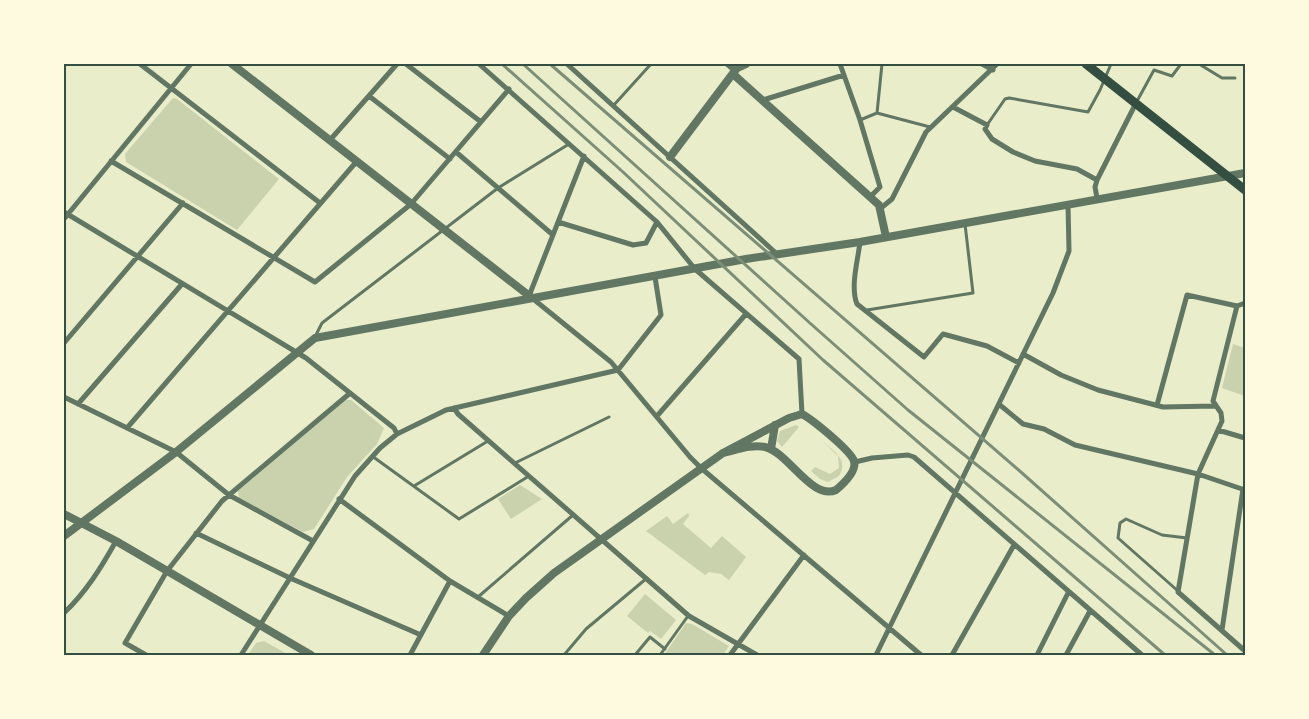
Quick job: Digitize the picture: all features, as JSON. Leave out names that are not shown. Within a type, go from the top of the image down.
[{"type":"main road","points":[[1086,64],[1245,190]]},
{"type":"street","points":[[140,64],[320,203]]},
{"type":"street","points":[[191,64],[65,215],[298,352],[394,428],[397,434]]},
{"type":"street","points":[[232,64],[531,297],[618,370],[702,468],[921,655]]},
{"type":"street","points":[[330,140],[398,64]]},
{"type":"street","points":[[406,64],[481,122]]},
{"type":"street","points":[[479,64],[657,222],[695,269],[799,359],[802,414],[848,452],[855,462]]},
{"type":"street","points":[[566,64],[778,255]]},
{"type":"street","points":[[727,64],[763,100],[871,196],[881,208],[886,237]]},
{"type":"street","points":[[670,157],[734,72],[746,64]]},
{"type":"street","points":[[840,64],[860,120],[880,187],[871,196]]},
{"type":"street","points":[[982,64],[993,70]]},
{"type":"street","points":[[881,208],[892,199],[909,163],[931,127],[998,64]]},
{"type":"street","points":[[763,100],[844,75]]},
{"type":"street","points":[[111,161],[315,282],[411,204],[509,90]]},
{"type":"street","points":[[369,96],[450,159]]},
{"type":"street","points":[[1097,198],[1095,187],[1097,180],[1136,104]]},
{"type":"street","points":[[953,107],[987,126],[986,129],[992,139],[1013,152],[1035,161],[1077,169],[1097,180]]},
{"type":"street","points":[[456,152],[553,235]]},
{"type":"street","points":[[531,297],[584,156]]},
{"type":"street","points":[[127,428],[357,161]]},
{"type":"street","points":[[64,536],[176,452],[315,338],[531,297],[860,242],[1097,198],[1245,173]]},
{"type":"street","points":[[64,343],[183,204]]},
{"type":"street","points":[[876,655],[1000,405],[1053,293],[1069,250],[1068,204]]},
{"type":"street","points":[[558,222],[633,245],[646,243],[657,222]]},
{"type":"street","points":[[860,242],[854,299],[857,304],[924,357],[943,334],[987,346],[1019,362]]},
{"type":"street","points":[[242,655],[339,499],[372,456],[397,434],[427,417],[454,408],[618,370],[661,315],[655,277]]},
{"type":"street","points":[[78,404],[182,284]]},
{"type":"street","points":[[1157,405],[1188,295],[1237,306],[1245,303]]},
{"type":"street","points":[[1237,306],[1213,401],[1221,413],[1222,420],[1198,474],[1178,592],[1245,651]]},
{"type":"street","points":[[657,416],[746,314]]},
{"type":"street","points":[[1023,354],[1061,374],[1098,390],[1157,405],[1215,406]]},
{"type":"street","points":[[146,655],[124,643],[167,571],[196,533],[229,495],[349,394]]},
{"type":"street","points":[[64,397],[176,452],[229,495],[313,541]]},
{"type":"street","points":[[1000,405],[1024,424],[1044,429],[1075,445],[1198,474],[1244,489],[1222,630]]},
{"type":"street","points":[[454,408],[458,414],[488,441],[648,578],[689,616],[757,655]]},
{"type":"street","points":[[483,655],[509,616],[542,584],[601,538],[723,453],[775,425],[802,414]]},
{"type":"street","points":[[771,449],[775,425]]},
{"type":"street","points":[[1218,430],[1245,438]]},
{"type":"street","points":[[723,453],[754,447],[771,449],[815,487],[826,492],[832,492],[840,487],[851,474],[855,462]]},
{"type":"street","points":[[855,462],[872,458],[908,455],[914,457],[1142,655]]},
{"type":"street","points":[[339,499],[450,581],[509,616]]},
{"type":"street","points":[[64,514],[116,541],[312,655]]},
{"type":"street","points":[[196,533],[290,578],[421,635]]},
{"type":"street","points":[[64,614],[78,600],[96,576],[116,541]]},
{"type":"street","points":[[952,655],[1014,544]]},
{"type":"street","points":[[730,655],[804,555]]},
{"type":"street","points":[[410,655],[450,581]]},
{"type":"street","points":[[1037,655],[1068,592]]},
{"type":"street","points":[[1066,655],[1090,611]]},
{"type":"lane","points":[[613,106],[651,64]]},
{"type":"lane","points":[[877,112],[882,64]]},
{"type":"lane","points":[[987,126],[1005,99],[1009,98],[1088,112],[1111,64]]},
{"type":"lane","points":[[1136,104],[1154,70],[1172,76],[1181,64]]},
{"type":"lane","points":[[1199,64],[1222,78],[1235,78]]},
{"type":"lane","points":[[860,120],[877,112],[931,127]]},
{"type":"lane","points":[[315,338],[322,323],[498,188],[569,143]]},
{"type":"lane","points":[[867,310],[974,293],[965,223]]},
{"type":"lane","points":[[515,463],[608,417]]},
{"type":"lane","points":[[414,486],[488,441]]},
{"type":"lane","points":[[372,456],[459,519],[529,476]]},
{"type":"lane","points":[[478,597],[573,515]]},
{"type":"lane","points":[[1178,592],[1118,538],[1120,523],[1126,519],[1162,535],[1187,538]]},
{"type":"lane","points":[[564,655],[586,628],[648,578]]},
{"type":"lane","points":[[660,655],[689,616]]},
{"type":"lane","points":[[635,655],[650,636],[665,649]]},
{"type":"green space","points":[[173,98],[177,99],[279,179],[237,230],[126,162],[125,154]]},
{"type":"green space","points":[[1233,344],[1245,348],[1245,396],[1222,388]]},
{"type":"green space","points":[[346,400],[351,400],[384,428],[377,444],[347,477],[314,529],[303,532],[239,498],[238,491]]},
{"type":"green space","points":[[796,425],[799,427],[782,447],[777,441],[780,431]]},
{"type":"green space","points":[[823,442],[839,456],[842,465],[839,476],[828,482],[820,479],[811,471],[815,467],[830,474],[839,468],[838,456]]},
{"type":"green space","points":[[520,485],[542,499],[511,519],[498,499]]},
{"type":"green space","points":[[688,513],[689,516],[683,524],[711,548],[722,536],[746,557],[729,580],[721,574],[709,572],[705,575],[646,531],[667,516],[673,524]]},
{"type":"green space","points":[[645,594],[676,620],[661,639],[650,631],[648,633],[627,616]]},
{"type":"green space","points":[[686,623],[692,624],[729,646],[723,655],[664,655]]},
{"type":"green space","points":[[264,641],[289,655],[248,655],[256,643]]},
{"type":"railway","points":[[502,64],[623,172],[823,360],[1165,655]]},
{"type":"railway","points":[[523,64],[908,410],[1215,655]]},
{"type":"railway","points":[[550,64],[1022,473],[1227,655]]}]
